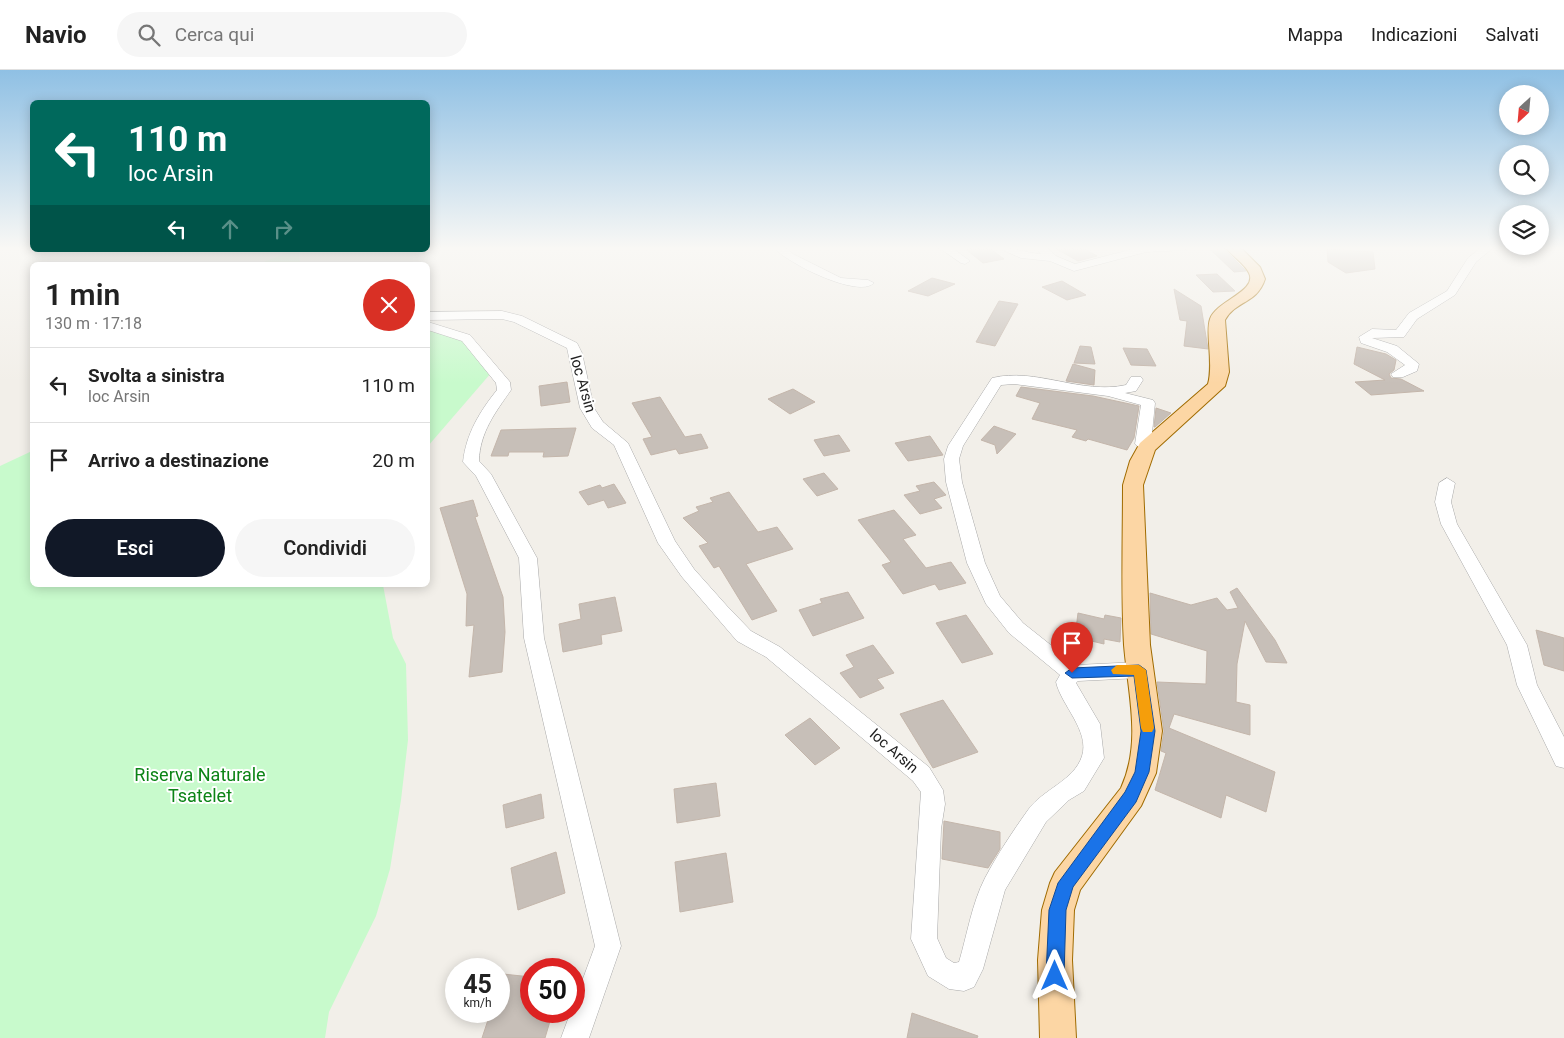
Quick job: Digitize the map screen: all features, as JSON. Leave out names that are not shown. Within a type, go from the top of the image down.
[{"type":"main road","points":[[1058,1038],[1054,960],[1058,910],[1066,883],[1131,797],[1142,772],[1148,731],[1139,670],[1133,485],[1140,461],[1147,447],[1216,386],[1220,372],[1216,320],[1223,310],[1251,292]]},
{"type":"street","points":[[1398,374],[1412,368],[1412,364],[1392,349],[1365,340],[1365,337],[1372,333],[1400,334],[1413,316],[1452,292]]},
{"type":"street","name":"loc Arsin","points":[[430,316],[502,315],[518,320],[572,346],[576,353],[587,408],[597,425],[620,443],[667,542],[688,573],[720,612],[744,636],[773,652],[921,774],[932,790],[933,797],[924,939],[936,967],[949,976],[964,977],[970,969],[994,886],[1038,815],[1061,793],[1076,784],[1093,758],[1093,745],[1089,724],[1068,690],[1066,682],[1072,673]]},
{"type":"street","points":[[430,327],[466,338],[503,382],[504,390],[487,412],[471,448],[471,462],[483,474],[528,558],[534,638],[608,946],[575,1038]]},
{"type":"street","points":[[1139,670],[1072,673],[1017,628],[1001,612],[990,596],[977,568],[951,466],[953,450],[997,381],[1015,379],[1110,394],[1148,403],[1143,437],[1143,444],[1147,447]]},
{"type":"street","points":[[1110,394],[1131,388],[1136,380]]},
{"type":"street","points":[[1447,483],[1443,502],[1449,524],[1517,646],[1527,685],[1564,759]]},
{"type":"green space","points":[[430,329],[463,339],[491,373],[430,444]]},
{"type":"green space","name":"Riserva Naturale Tsatelet","points":[[30,452],[30,587],[383,587],[393,638],[406,664],[408,740],[401,800],[390,869],[376,916],[329,1012],[325,1038],[0,1038],[0,466]]},
{"type":"building","points":[[913,292],[937,292],[928,296]]},
{"type":"building","points":[[1052,292],[1081,292],[1086,295],[1067,300]]},
{"type":"building","points":[[1175,292],[1179,292],[1201,306],[1208,349],[1184,346],[1187,321],[1180,320]]},
{"type":"building","points":[[999,301],[1018,304],[995,346],[976,342]]},
{"type":"building","points":[[1080,346],[1091,347],[1095,364],[1074,363]]},
{"type":"building","points":[[1357,347],[1386,354],[1396,360],[1394,370],[1389,374],[1391,378],[1401,379],[1424,391],[1371,395],[1355,382],[1385,380],[1354,364]]},
{"type":"building","points":[[1123,348],[1147,349],[1156,366],[1131,365]]},
{"type":"building","points":[[1073,364],[1095,370],[1094,385],[1066,381]]},
{"type":"building","points":[[567,382],[570,402],[541,406],[539,386]]},
{"type":"building","points":[[1021,387],[1093,396],[1139,406],[1134,438],[1127,450],[1088,439],[1086,441],[1072,437],[1077,430],[1032,419],[1040,403],[1016,396]]},
{"type":"building","points":[[793,389],[815,402],[790,414],[768,399]]},
{"type":"building","points":[[660,397],[685,437],[701,434],[708,448],[679,454],[676,449],[651,455],[643,439],[652,437],[632,403]]},
{"type":"building","points":[[1156,408],[1171,413],[1154,427]]},
{"type":"building","points":[[994,426],[1016,434],[997,454],[995,445],[981,440]]},
{"type":"building","points":[[576,428],[568,456],[543,457],[544,452],[509,452],[508,456],[491,456],[501,430]]},
{"type":"building","points":[[839,435],[850,451],[824,456],[814,440]]},
{"type":"building","points":[[930,436],[943,455],[908,461],[895,443]]},
{"type":"building","points":[[824,473],[838,489],[817,496],[803,479]]},
{"type":"building","points":[[934,482],[946,495],[934,499],[942,508],[920,514],[904,495],[920,491],[916,486]]},
{"type":"building","points":[[614,484],[626,503],[608,508],[604,500],[588,505],[579,492],[600,485],[602,488]]},
{"type":"building","points":[[729,492],[758,532],[777,527],[793,549],[746,564],[777,611],[752,620],[719,566],[714,568],[699,546],[708,543],[683,518],[699,511],[696,507],[713,502],[710,498]]},
{"type":"building","points":[[473,500],[478,516],[475,517],[503,597],[505,632],[502,672],[469,677],[474,625],[466,626],[467,594],[440,508]]},
{"type":"building","points":[[894,510],[916,535],[903,539],[926,568],[951,562],[966,583],[939,590],[935,584],[903,594],[882,565],[891,562],[858,520]]},
{"type":"building","points":[[1237,588],[1275,640],[1287,663],[1266,662],[1245,621],[1237,664],[1236,702],[1250,705],[1250,735],[1174,714],[1169,728],[1275,772],[1266,812],[1226,795],[1221,818],[1155,790],[1166,753],[1161,751],[1164,731],[1157,682],[1206,684],[1207,651],[1151,634],[1150,593],[1191,605],[1217,598],[1227,610],[1238,608],[1230,592]]},
{"type":"building","points":[[848,592],[864,618],[813,636],[799,610],[822,603],[820,599]]},
{"type":"building","points":[[615,597],[622,631],[601,635],[602,644],[563,652],[559,624],[581,619],[579,604]]},
{"type":"building","points":[[1078,613],[1104,619],[1105,615],[1121,618],[1120,642],[1104,639],[1104,644],[1075,637]]},
{"type":"building","points":[[966,615],[993,654],[962,663],[936,623]]},
{"type":"building","points":[[1536,630],[1564,638],[1564,671],[1544,665]]},
{"type":"building","points":[[873,645],[894,673],[877,679],[884,688],[860,698],[840,673],[854,667],[846,655]]},
{"type":"building","points":[[943,700],[978,752],[933,768],[900,714]]},
{"type":"building","points":[[810,718],[840,748],[815,765],[785,735]]},
{"type":"building","points":[[716,783],[720,816],[677,823],[674,789]]},
{"type":"building","points":[[541,794],[544,818],[506,828],[503,805]]},
{"type":"building","points":[[944,821],[1000,832],[1000,849],[988,868],[942,859]]},
{"type":"building","points":[[556,852],[565,893],[518,910],[511,868]]},
{"type":"building","points":[[726,853],[733,902],[680,912],[675,862]]},
{"type":"building","points":[[510,975],[520,976],[520,1023],[549,1023],[545,1038],[482,1038],[487,1023],[510,1023]]},
{"type":"building","points":[[912,1013],[978,1036],[977,1038],[907,1038]]},
{"type":"slow traffic","points":[[1117,670],[1139,670],[1148,728]]},
{"type":"route","points":[[1055,976],[1054,960],[1058,910],[1066,883],[1131,797],[1142,772],[1148,731],[1139,670],[1104,670],[1072,673]]}]
